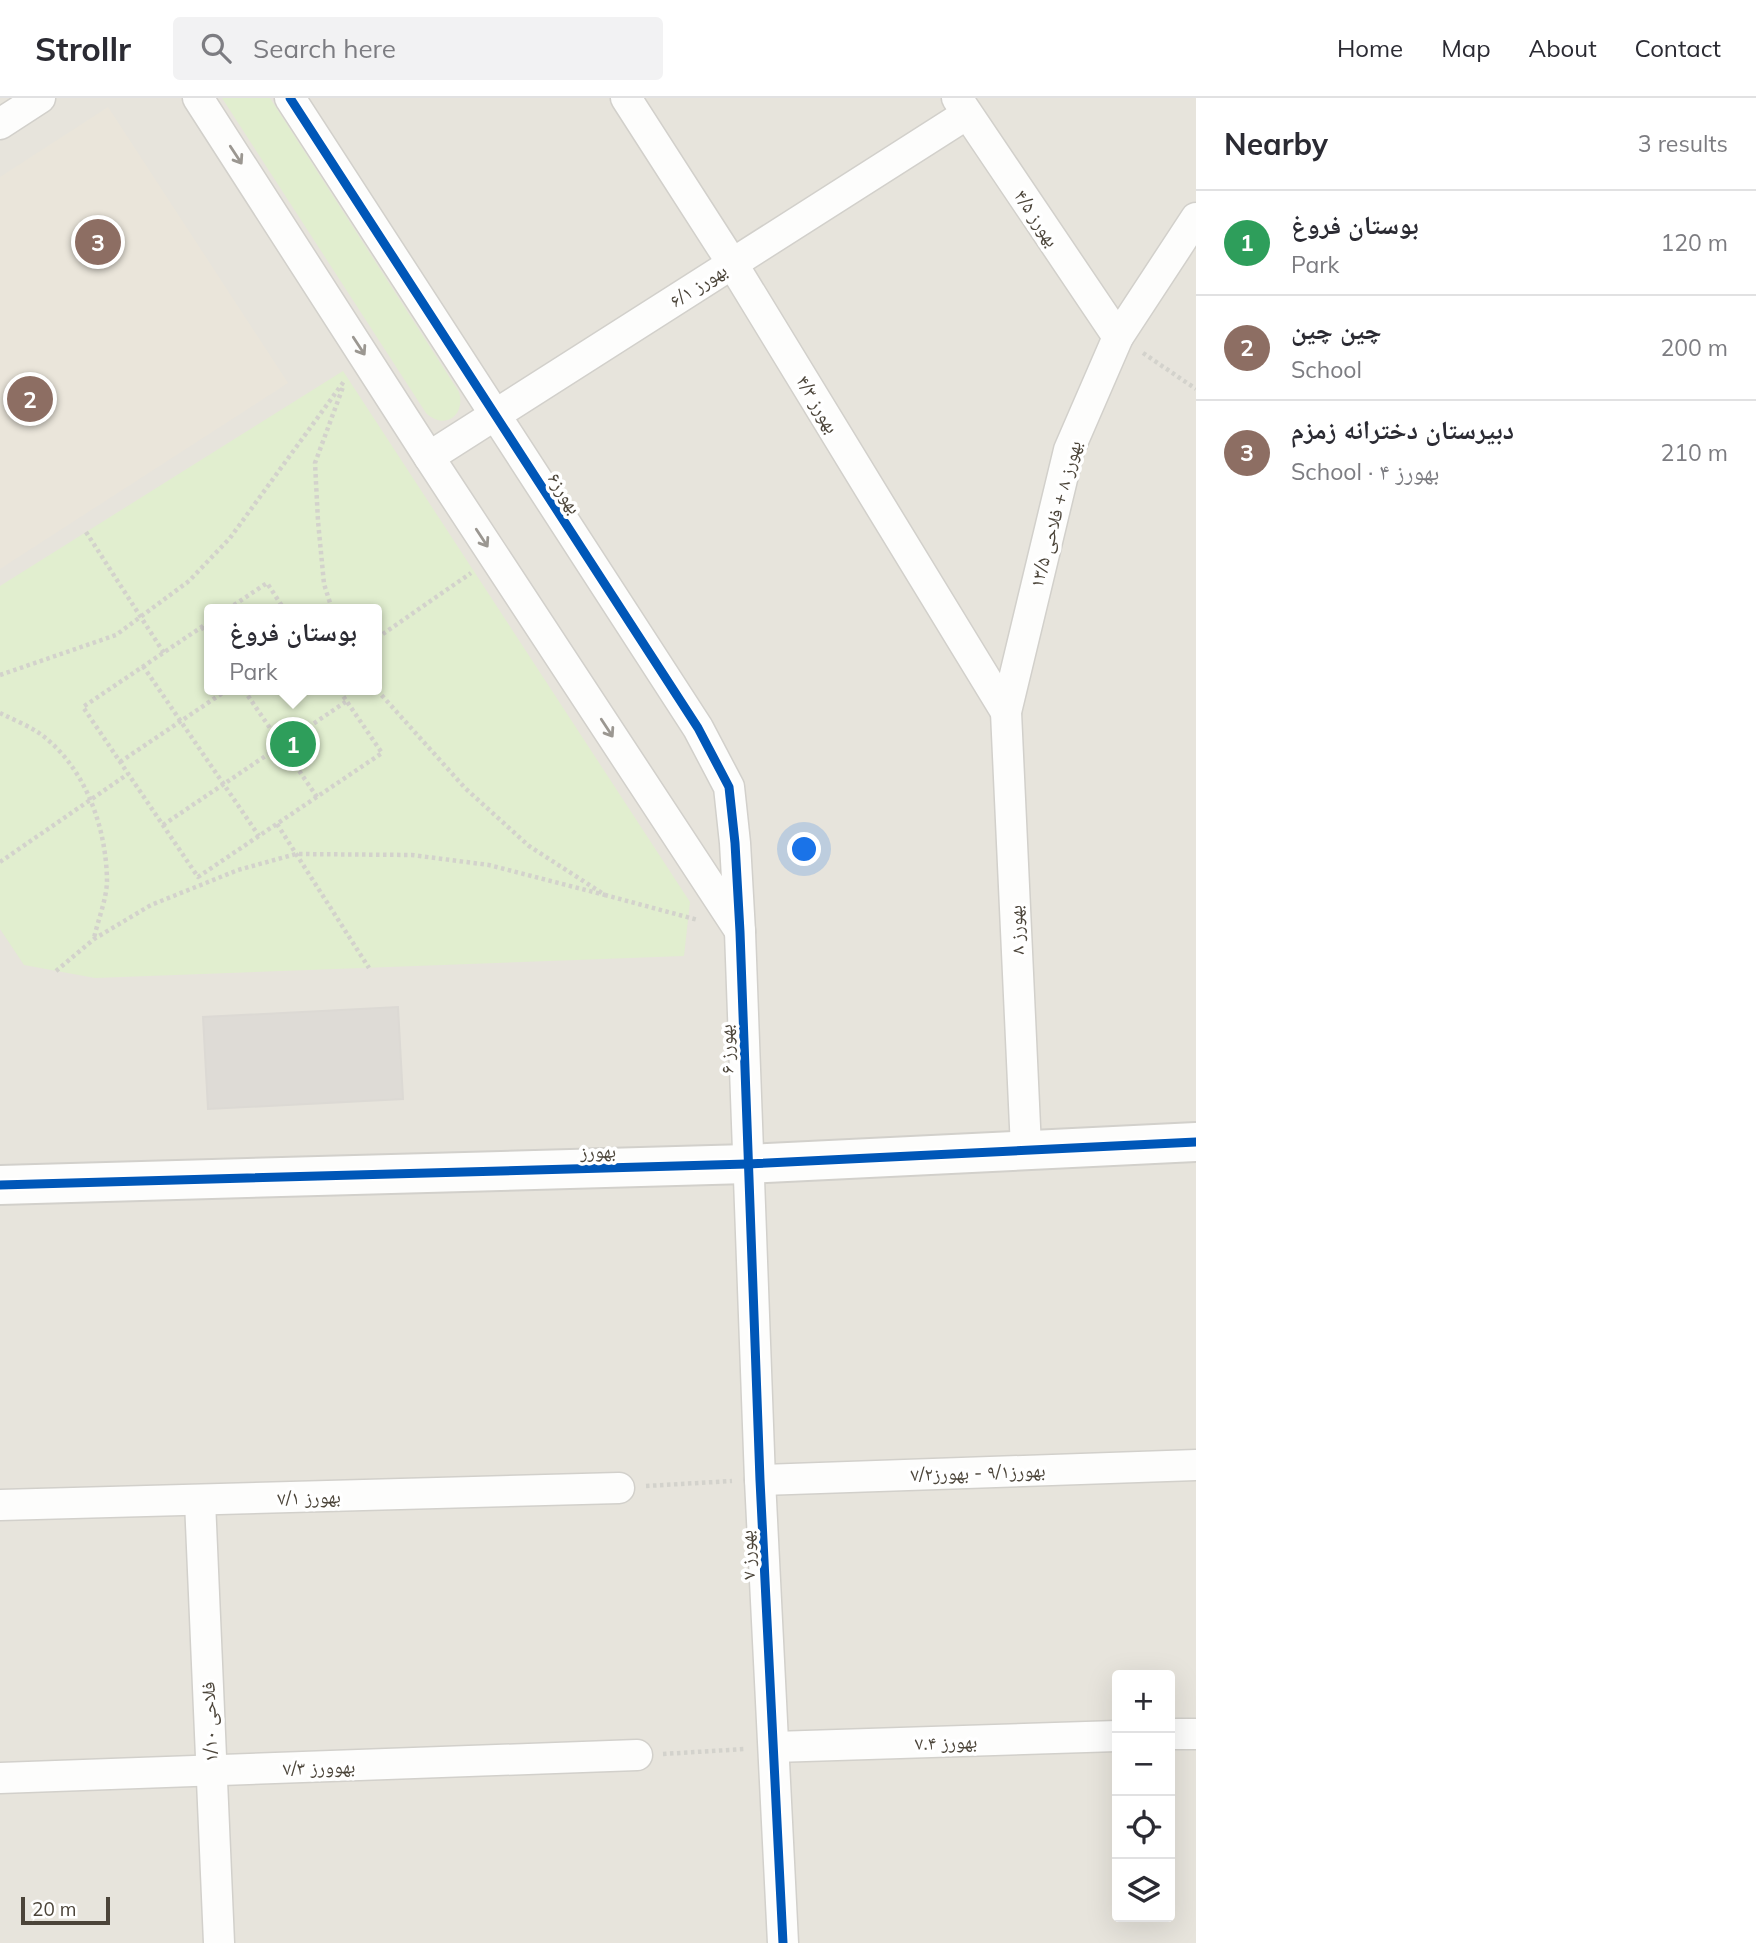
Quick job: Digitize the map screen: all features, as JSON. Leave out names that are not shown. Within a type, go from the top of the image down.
[{"type":"street","points":[[0,124],[40,98]]},
{"type":"street","points":[[198,98],[740,932]]},
{"type":"street","name":"بهورز۶","points":[[290,98],[698,728],[729,787],[740,932]]},
{"type":"street","name":"بهورز ۴/۳","points":[[626,98],[732,263],[1006,712]]},
{"type":"street","name":"بهورز ۶/۱","points":[[429,457],[732,263],[962,106]]},
{"type":"street","name":"بهورز ۴/۵","points":[[962,106],[1118,337]]},
{"type":"street","name":"بهورز ۸ + فلاحی ۱۳/۵","points":[[1006,712],[1069,450],[1118,337],[1196,218]]},
{"type":"street","name":"بهورز ۸","points":[[1006,712],[1026,1149]]},
{"type":"street","name":"بهورز ۶","points":[[740,932],[747,1164]]},
{"type":"street","name":"بهورز","points":[[0,1185],[747,1164],[1196,1142]]},
{"type":"street","name":"بهورز ۷","points":[[747,1164],[783,1943]]},
{"type":"street","name":"بهورز۹/۱ - بهورز۷/۲","points":[[760,1480],[1196,1465]]},
{"type":"street","name":"بهورز ۷/۱","points":[[0,1505],[619,1488]]},
{"type":"street","name":"فلاحی ۱/۱۰","points":[[200,1500],[219,1943]]},
{"type":"street","points":[[1175,1734],[1196,1734]]},
{"type":"street","name":"بهورز ۷.۴","points":[[774,1747],[1112,1736]]},
{"type":"street","name":"بهوورز ۷/۳","points":[[0,1778],[637,1755]]},
{"type":"path","points":[[1118,337],[1196,389]]},
{"type":"path","points":[[0,675],[116,635],[189,581],[230,538],[346,379],[315,463],[324,584],[330,604]]},
{"type":"path","points":[[86,532],[163,653]]},
{"type":"path","points":[[382,634],[494,556]]},
{"type":"path","points":[[236,604],[267,583],[281,604]]},
{"type":"path","points":[[204,630],[202,627],[83,707],[198,877],[382,753],[343,695]]},
{"type":"path","points":[[143,667],[259,836]]},
{"type":"path","points":[[120,762],[219,695]]},
{"type":"path","points":[[247,695],[317,797]]},
{"type":"path","points":[[381,695],[465,788],[529,846],[605,895]]},
{"type":"path","points":[[163,825],[347,701]]},
{"type":"path","points":[[0,713],[38,732],[71,763],[92,801],[102,836],[107,882],[94,939]]},
{"type":"path","points":[[0,862],[128,774]]},
{"type":"path","points":[[277,824],[369,968]]},
{"type":"path","points":[[56,971],[94,939],[151,905],[238,870],[296,854],[412,855],[476,863],[740,932]]},
{"type":"path","points":[[619,1488],[760,1480]]},
{"type":"path","points":[[637,1755],[774,1747]]},
{"type":"shaded area","points":[[0,98],[1196,98],[1196,1943],[0,1943]]},
{"type":"shaded area","points":[[108,107],[288,383],[0,569],[0,177]]},
{"type":"green space","points":[[222,98],[270,98],[459,392],[459,408],[452,418],[440,421],[426,413]]},
{"type":"green space","points":[[343,371],[690,902],[684,956],[95,978],[24,965],[0,929],[0,586]]},
{"type":"building","points":[[398,1007],[403,1099],[208,1109],[203,1017]]},
{"type":"cycle path","points":[[290,98],[698,728],[729,787],[740,932],[760,1480],[783,1943]]},
{"type":"cycle path","points":[[0,1185],[747,1164],[1196,1142]]},
{"type":"place","name":"دبیرستان دخترانه زمزم","points":[[98,242]]},
{"type":"place","name":"چین چین","points":[[30,399]]},
{"type":"place","name":"بوستان فروغ","points":[[293,744]]}]
